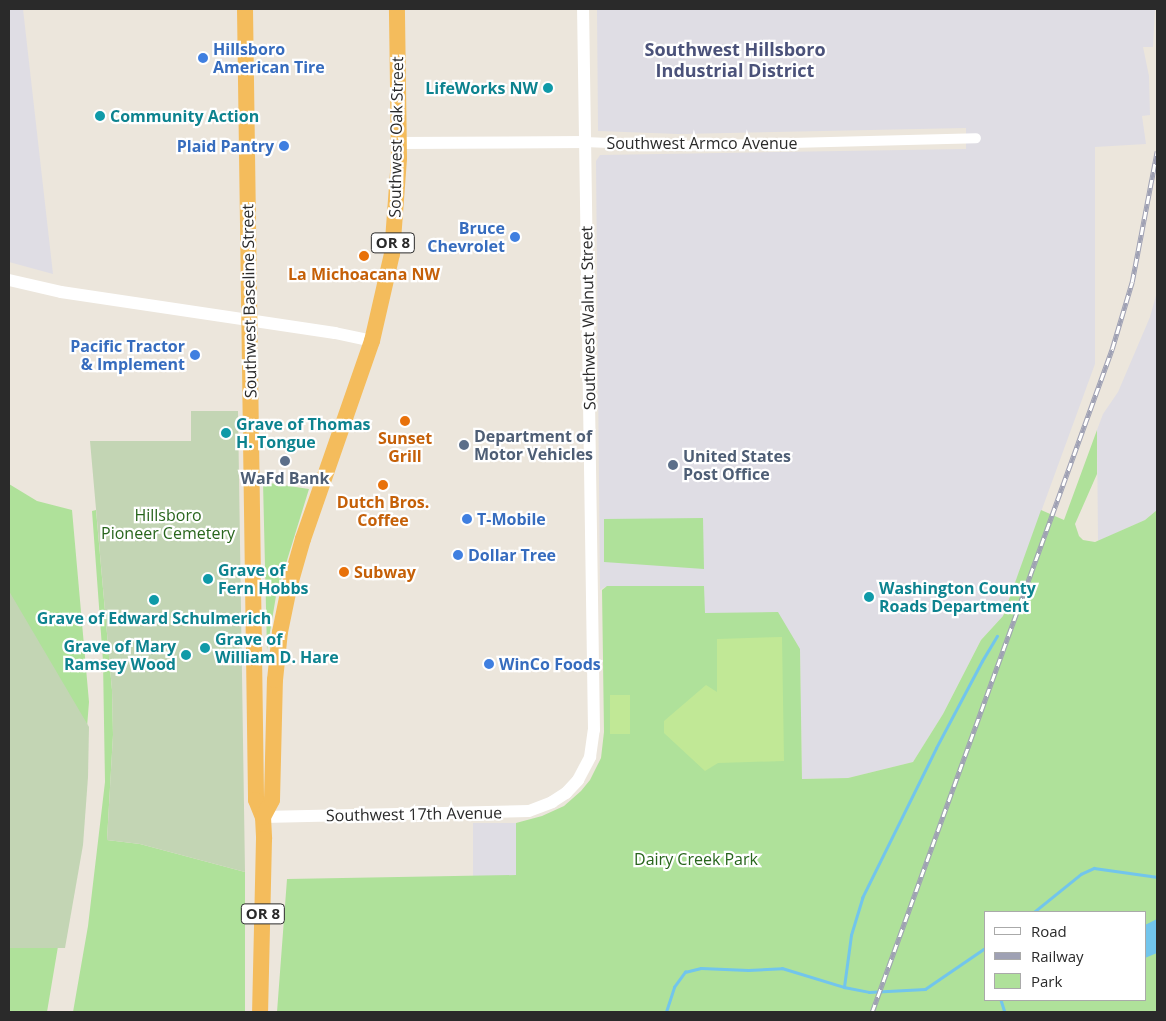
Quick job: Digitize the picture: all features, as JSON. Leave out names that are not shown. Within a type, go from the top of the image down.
[{"type":"highway","name":"Southwest Baseline Street","points":[[245,9],[256,800],[263,817],[260,1012]]},
{"type":"highway","name":"Southwest Oak Street","points":[[263,817],[272,800],[275,680],[280,632],[289,588],[303,539],[372,341],[384,299],[392,254],[397,208],[399,143],[397,9]]},
{"type":"street","name":"Southwest Walnut Street","points":[[561,797],[578,780],[587,764],[592,748],[594,730],[584,9]]},
{"type":"street","name":"Southwest Armco Avenue","points":[[399,143],[585,142],[678,146],[976,138]]},
{"type":"street","points":[[9,280],[62,292],[249,320],[372,341]]},
{"type":"street","name":"Southwest 17th Avenue","points":[[263,817],[520,812],[542,807],[561,797]]},
{"type":"shaded area","points":[[9,9],[23,9],[53,274],[9,262]]},
{"type":"shaded area","points":[[597,9],[1155,9],[1153,47],[1143,47],[1149,76],[1150,115],[1142,116],[1146,144],[1095,147],[1095,364],[1003,616],[981,640],[943,714],[913,762],[848,778],[802,779],[800,649],[705,614],[605,587],[600,590],[596,161],[600,155],[966,149],[966,128],[679,134],[598,131]]},
{"type":"shaded area","points":[[1157,292],[1157,510],[1145,520],[1098,541],[1097,430],[1103,414],[1118,392],[1150,317]]},
{"type":"shaded area","points":[[473,823],[516,823],[516,876],[473,876]]},
{"type":"green space","name":"Hillsboro Pioneer Cemetery","points":[[191,411],[238,411],[245,872],[140,844],[107,840],[113,735],[112,690],[90,441],[191,441]]},
{"type":"green space","name":"Dairy Creek Park","points":[[1097,430],[1097,474],[1075,524],[1079,536],[1083,540],[1095,542],[1145,520],[1157,510],[1157,1012],[277,1012],[287,879],[516,875],[516,823],[542,816],[564,806],[590,780],[601,758],[604,732],[602,590],[607,586],[704,586],[705,613],[778,612],[800,649],[802,779],[848,778],[913,762],[943,714],[981,640],[1003,616],[1041,510],[1064,520]]},
{"type":"green space","points":[[263,482],[309,489],[276,596],[267,650]]},
{"type":"green space","points":[[9,484],[37,501],[72,510],[89,702],[80,815],[47,1012],[9,1012]]},
{"type":"green space","points":[[96,510],[112,690],[113,735],[107,840],[140,844],[245,872],[245,1012],[73,1012],[88,926],[105,782],[103,661],[92,511]]},
{"type":"green space","points":[[703,518],[704,569],[604,562],[604,519]]},
{"type":"green space","points":[[9,591],[89,727],[88,777],[83,845],[65,948],[9,948]]},
{"type":"green space","points":[[782,637],[784,761],[718,763],[705,771],[664,733],[664,721],[706,685],[717,692],[717,639]]},
{"type":"green space","points":[[610,695],[630,695],[630,734],[610,734]]},
{"type":"water","points":[[1157,919],[1157,953],[1146,958],[1146,924]]},
{"type":"waterway","points":[[844,987],[851,935],[862,898],[936,748],[997,636]]},
{"type":"waterway","points":[[1035,911],[1081,874],[1094,868],[1157,877]]},
{"type":"waterway","points":[[666,1012],[674,987],[685,972],[701,968],[748,970],[782,968],[844,987],[869,992],[925,989],[984,949]]},
{"type":"waterway","points":[[1001,1001],[1005,1012]]},
{"type":"railway","points":[[872,1012],[1112,349],[1132,282],[1157,151]]},
{"type":"place","name":"Hillsboro American Tire","points":[[203,58]]},
{"type":"place","name":"LifeWorks NW","points":[[548,88]]},
{"type":"place","name":"Community Action","points":[[100,116]]},
{"type":"place","name":"Plaid Pantry","points":[[284,146]]},
{"type":"place","name":"Bruce Chevrolet","points":[[515,237]]},
{"type":"place","name":"La Michoacana NW","points":[[364,256]]},
{"type":"place","name":"Pacific Tractor & Implement","points":[[195,355]]},
{"type":"place","name":"Sunset Grill","points":[[405,421]]},
{"type":"place","name":"Grave of Thomas H. Tongue","points":[[226,433]]},
{"type":"place","name":"Department of Motor Vehicles","points":[[464,445]]},
{"type":"place","name":"WaFd Bank","points":[[285,461]]},
{"type":"place","name":"United States Post Office","points":[[673,465]]},
{"type":"place","name":"Dutch Bros. Coffee","points":[[383,485]]},
{"type":"place","name":"T-Mobile","points":[[467,519]]},
{"type":"place","name":"Dollar Tree","points":[[458,555]]},
{"type":"place","name":"Subway","points":[[344,572]]},
{"type":"place","name":"Grave of Fern Hobbs","points":[[208,579]]},
{"type":"place","name":"Washington County Roads Department","points":[[869,597]]},
{"type":"place","name":"Grave of Edward Schulmerich","points":[[154,600]]},
{"type":"place","name":"Grave of William D. Hare","points":[[205,648]]},
{"type":"place","name":"Grave of Mary Ramsey Wood","points":[[186,655]]},
{"type":"place","name":"WinCo Foods","points":[[489,664]]},
{"type":"district","name":"Southwest Hillsboro Industrial District","points":[[735,60]]}]
